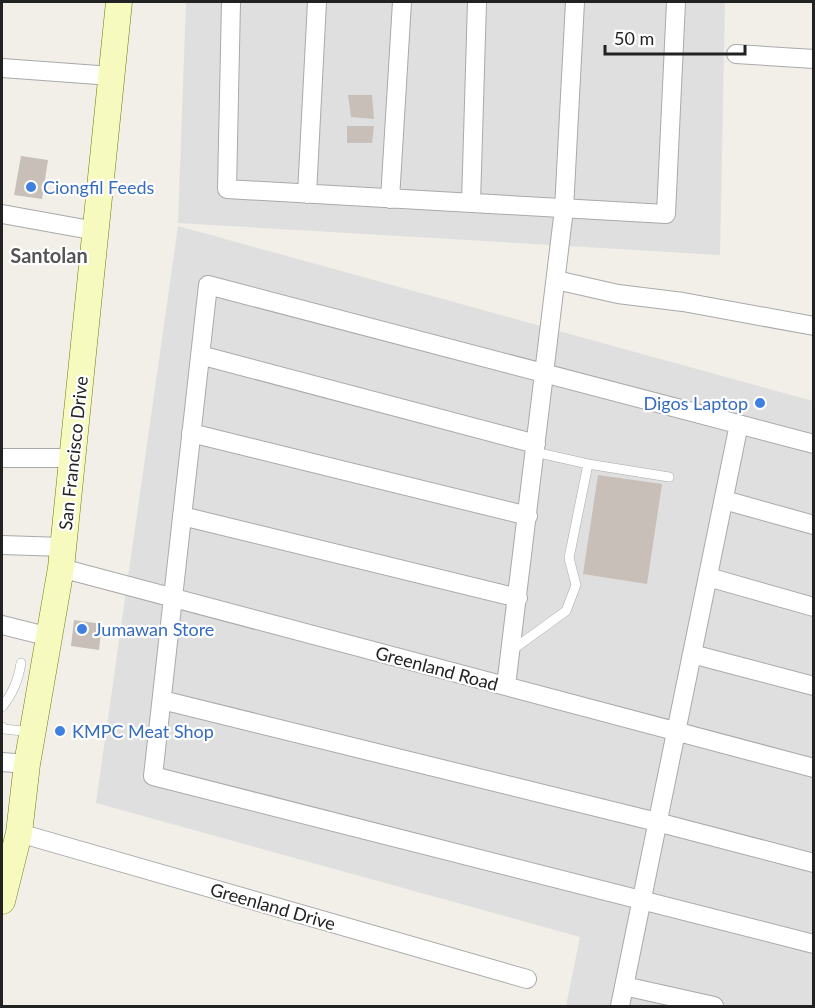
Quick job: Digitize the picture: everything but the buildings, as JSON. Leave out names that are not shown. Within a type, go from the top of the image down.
[{"type":"street","name":"San Francisco Drive","points":[[2,901],[19,832],[27,764],[62,558],[119,2]]},
{"type":"street","points":[[231,2],[227,189],[666,214],[676,2]]},
{"type":"street","points":[[307,194],[318,2]]},
{"type":"street","points":[[390,199],[402,2]]},
{"type":"street","points":[[471,203],[477,2]]},
{"type":"street","points":[[506,687],[564,209],[575,2]]},
{"type":"street","points":[[736,54],[813,59]]},
{"type":"street","points":[[2,68],[112,76]]},
{"type":"street","points":[[2,214],[96,231]]},
{"type":"street","points":[[556,280],[618,294],[683,302],[813,327]]},
{"type":"street","points":[[813,444],[208,285],[153,776],[813,944]]},
{"type":"street","points":[[200,355],[536,448]]},
{"type":"street","points":[[620,1006],[739,424]]},
{"type":"street","points":[[191,433],[528,516]]},
{"type":"street","points":[[2,458],[72,458]]},
{"type":"street","points":[[724,500],[813,525]]},
{"type":"street","points":[[182,516],[518,598]]},
{"type":"street","name":"Greenland Road","points":[[2,545],[62,558],[173,598],[813,768]]},
{"type":"street","points":[[708,577],[813,607]]},
{"type":"street","points":[[2,625],[50,637]]},
{"type":"street","points":[[692,654],[813,686]]},
{"type":"street","points":[[162,700],[657,822],[813,863]]},
{"type":"street","points":[[2,762],[27,764]]},
{"type":"street","name":"Greenland Drive","points":[[19,832],[527,979]]},
{"type":"street","points":[[624,986],[714,1006]]},
{"type":"lane","points":[[536,448],[588,464],[669,477]]},
{"type":"lane","points":[[512,650],[566,610],[576,585],[569,558],[588,464]]},
{"type":"lane","points":[[2,707],[18,680],[21,663]]},
{"type":"lane","points":[[2,727],[33,732]]},
{"type":"shaded area","points":[[186,2],[725,2],[720,255],[178,223]]},
{"type":"shaded area","points":[[178,226],[813,401],[813,1006],[566,1006],[580,937],[96,803]]},
{"type":"place","name":"Ciongfil Feeds","points":[[31,187]]},
{"type":"place","name":"Digos Laptop","points":[[760,403]]},
{"type":"place","name":"Jumawan Store","points":[[82,629]]},
{"type":"place","name":"KMPC Meat Shop","points":[[60,731]]},
{"type":"district","name":"Santolan","points":[[49,255]]}]
